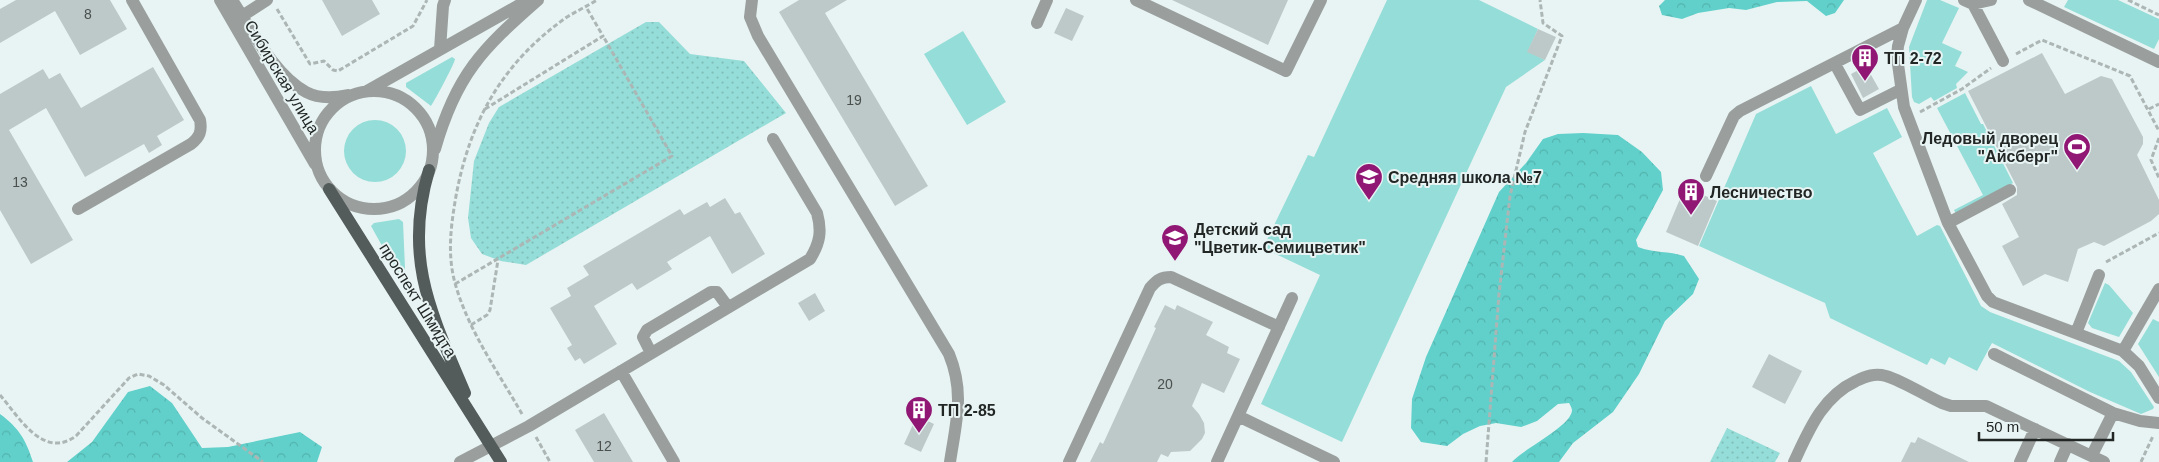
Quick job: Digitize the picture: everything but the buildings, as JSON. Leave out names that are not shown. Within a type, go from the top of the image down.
[{"type":"main road","name":"проспект Шмидта","points":[[429,170],[420,213],[419,260],[423,283],[432,313],[480,427]]},
{"type":"main road","name":"проспект Шмидта","points":[[329,189],[501,462]]},
{"type":"street","points":[[78,209],[191,144],[198,138],[202,129],[200,120],[132,0]]},
{"type":"street","name":"Сибирская улица","points":[[220,0],[318,169]]},
{"type":"street","name":"Сибирская улица","points":[[232,0],[274,62],[297,86],[318,96],[334,97],[361,92]]},
{"type":"street","points":[[440,49],[445,0]]},
{"type":"street","points":[[528,0],[336,104],[321,122],[315,146],[318,169],[329,189],[341,199],[354,206],[370,209],[385,208],[400,203],[412,195],[423,183],[429,170],[448,107],[470,68],[494,41],[538,0]]},
{"type":"street","points":[[752,0],[750,17],[758,36],[949,354],[956,371],[959,386],[950,462]]},
{"type":"street","points":[[1037,23],[1047,0]]},
{"type":"street","points":[[1136,0],[1286,71],[1321,0]]},
{"type":"street","points":[[1916,0],[1903,28],[1897,57],[1900,90],[1908,119],[1948,223],[1987,296],[1993,302],[2123,351],[2139,366],[2159,398]]},
{"type":"street","points":[[1991,0],[1969,2],[2003,60]]},
{"type":"street","points":[[2029,0],[2159,62]]},
{"type":"street","points":[[242,16],[272,4]]},
{"type":"street","points":[[1706,176],[1734,116],[1740,111],[1903,28]]},
{"type":"street","points":[[1835,64],[1860,110],[1900,90]]},
{"type":"street","points":[[361,92],[389,93],[410,104],[421,114],[428,127],[432,141],[432,156]]},
{"type":"street","points":[[460,462],[492,447],[529,426],[810,259],[818,247],[820,225],[817,213],[773,139]]},
{"type":"street","points":[[1948,223],[2010,190]]},
{"type":"street","points":[[2076,333],[2099,275]]},
{"type":"street","points":[[1069,462],[1150,288],[1156,281],[1163,277],[1171,277],[1279,327]]},
{"type":"street","points":[[2123,351],[2159,289]]},
{"type":"street","points":[[651,353],[644,342],[644,334],[695,301],[714,291],[720,295],[728,307]]},
{"type":"street","points":[[1217,462],[1292,298]]},
{"type":"street","points":[[1994,354],[2112,413],[2157,427]]},
{"type":"street","points":[[621,371],[674,462]]},
{"type":"street","points":[[1794,462],[1826,402],[1848,384],[1864,376],[1874,374],[1886,376],[1951,406],[1986,406],[2104,462]]},
{"type":"street","points":[[2092,455],[2112,413]]},
{"type":"street","points":[[1238,416],[1334,462]]},
{"type":"street","points":[[2020,462],[2035,429]]},
{"type":"street","points":[[2060,462],[2068,444]]},
{"type":"path","points":[[272,4],[310,64],[324,62],[333,70],[338,71],[413,26],[427,0]]},
{"type":"path","points":[[550,462],[471,325],[456,284],[451,253],[453,210],[463,163],[471,138],[484,109],[500,82],[519,59],[552,28],[597,0]]},
{"type":"path","points":[[1486,462],[1499,294],[1510,196],[1525,132],[1562,36],[1543,23],[1540,0]]},
{"type":"path","points":[[2128,0],[2159,15]]},
{"type":"path","points":[[456,284],[672,156],[586,7]]},
{"type":"path","points":[[484,109],[603,36]]},
{"type":"path","points":[[1908,119],[1962,89],[1989,68],[2042,40],[2130,76],[2159,131]]},
{"type":"path","points":[[2149,109],[2159,104]]},
{"type":"path","points":[[2159,138],[2151,160],[2159,178]]},
{"type":"path","points":[[2099,275],[2105,262],[2159,233]]},
{"type":"path","points":[[471,325],[487,315],[490,310],[498,259]]},
{"type":"path","points":[[0,395],[24,424],[43,441],[56,444],[68,442],[76,436],[129,378],[138,374],[149,376],[164,385],[202,418],[263,462]]},
{"type":"path","points":[[2141,462],[2157,427]]},
{"type":"shaded area","name":"Средняя школа №7","points":[[1387,0],[1479,0],[1538,29],[1528,51],[1545,60],[1506,87],[1342,442],[1261,404],[1320,275],[1263,248],[1308,155],[1314,157]]},
{"type":"shaded area","points":[[1927,0],[1940,0],[1959,8],[1942,43],[1962,52],[1955,66],[1968,72],[1956,84],[1957,88],[1934,101],[1931,97],[1919,104],[1914,102],[1912,97],[1909,47]]},
{"type":"shaded area","points":[[2068,0],[2118,0],[2159,19],[2159,39],[2154,49],[2064,7]]},
{"type":"shaded area","points":[[646,22],[659,22],[690,54],[744,61],[786,113],[526,265],[501,261],[482,254],[471,238],[468,218],[474,161],[489,123],[499,107]]},
{"type":"shaded area","points":[[963,31],[1006,102],[967,125],[924,54]]},
{"type":"shaded area","points":[[452,57],[455,59],[454,62],[431,106],[406,87],[406,83]]},
{"type":"shaded area","points":[[1811,86],[1836,134],[1887,108],[1902,137],[1873,153],[1917,236],[1937,225],[1940,226],[1981,306],[1990,312],[2119,361],[2131,372],[2154,407],[2153,409],[2141,414],[2090,392],[1992,343],[1977,371],[1949,357],[1945,365],[1931,358],[1927,365],[1830,318],[1825,303],[1699,246],[1756,114]]},
{"type":"shaded area","points":[[1965,93],[2013,183],[1956,214],[1954,210],[1983,195],[1937,108]]},
{"type":"shaded area","points":[[375,120],[392,125],[397,129],[401,134],[406,151],[401,168],[397,173],[392,177],[375,182],[358,177],[353,173],[349,168],[344,151],[349,134],[353,129],[358,125]]},
{"type":"shaded area","points":[[399,219],[403,222],[405,268],[400,273],[396,271],[371,226],[374,223]]},
{"type":"shaded area","points":[[2105,283],[2109,285],[2133,313],[2119,337],[2092,328],[2088,323]]},
{"type":"shaded area","points":[[2153,319],[2159,322],[2159,377],[2138,344]]},
{"type":"shaded area","points":[[1727,428],[1780,453],[1775,462],[1710,462]]},
{"type":"green space","points":[[1665,0],[1844,0],[1835,13],[1826,16],[1807,1],[1777,2],[1746,10],[1729,8],[1698,13],[1682,19],[1662,15],[1659,6]]},
{"type":"green space","points":[[1558,134],[1618,135],[1642,152],[1661,172],[1663,190],[1636,240],[1638,247],[1684,256],[1699,279],[1693,294],[1665,321],[1639,374],[1613,412],[1573,443],[1559,462],[1512,462],[1564,423],[1572,410],[1569,403],[1558,404],[1537,421],[1521,427],[1496,423],[1480,426],[1463,434],[1447,446],[1421,442],[1411,428],[1412,399],[1426,357],[1499,192],[1526,163],[1543,139]]},
{"type":"green space","points":[[150,386],[172,403],[202,448],[228,447],[300,432],[322,447],[317,462],[67,462],[92,442],[128,392]]},
{"type":"green space","points":[[0,414],[21,435],[28,447],[33,462],[0,462]]},
{"type":"place","name":"ТП 2-72","points":[[1865,82]]},
{"type":"place","name":"Ледовый дворец \"Айсберг\"","points":[[2077,171]]},
{"type":"place","name":"Средняя школа №7","points":[[1369,201]]},
{"type":"place","name":"Лесничество","points":[[1691,216]]},
{"type":"place","name":"Детский сад \"Цветик-Семицветик\"","points":[[1175,262]]},
{"type":"place","name":"ТП 2-85","points":[[919,434]]}]
